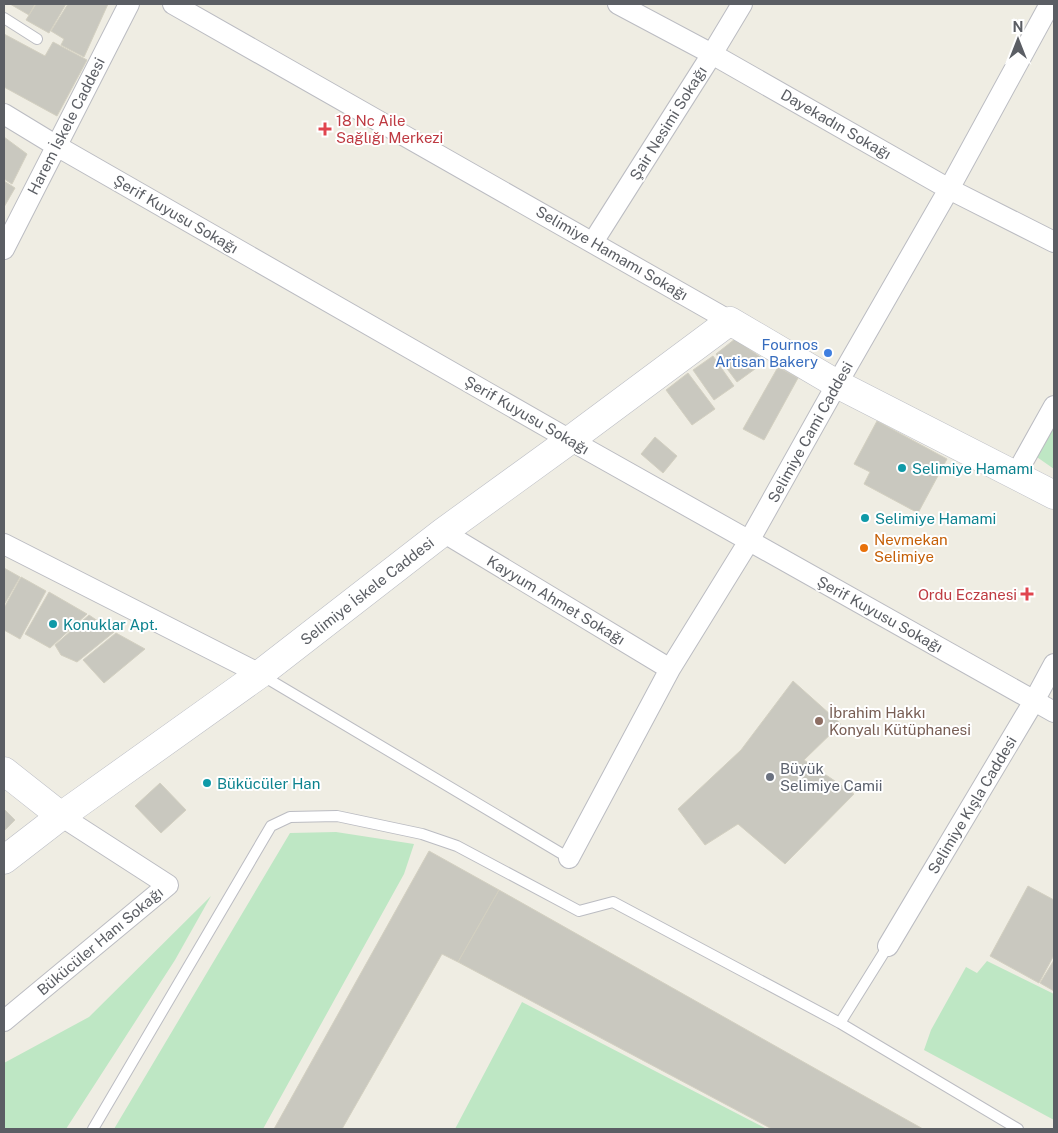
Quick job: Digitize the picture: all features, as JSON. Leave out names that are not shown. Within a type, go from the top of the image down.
[{"type":"street","name":"Harem İskele Caddesi","points":[[4,249],[129,4]]},
{"type":"street","name":"Selimiye Hamamı Sokağı","points":[[173,4],[593,242],[837,384],[1054,495]]},
{"type":"street","name":"Dayekadın Sokağı","points":[[618,4],[712,54],[950,189],[1054,242]]},
{"type":"street","name":"Şair Nesimi Sokağı","points":[[593,242],[742,4]]},
{"type":"street","name":"Selimiye Cami Caddesi","points":[[569,858],[670,669],[750,540],[837,384],[950,189],[1050,4]]},
{"type":"street","name":"Şerif Kuyusu Sokağı","points":[[4,114],[570,440],[1054,712]]},
{"type":"street","name":"Selimiye İskele Caddesi","points":[[4,860],[61,816],[260,674],[442,532],[730,321]]},
{"type":"street","points":[[1015,476],[1054,406]]},
{"type":"street","name":"Kayyum Ahmet Sokağı","points":[[442,532],[670,669]]},
{"type":"street","points":[[4,544],[260,674]]},
{"type":"street","name":"Selimiye Kışla Caddesi","points":[[888,946],[1034,701],[1054,664]]},
{"type":"street","points":[[4,771],[61,816]]},
{"type":"street","name":"Bükücüler Hanı Sokağı","points":[[4,1021],[168,885],[61,816]]},
{"type":"lane","points":[[4,18],[37,39]]},
{"type":"lane","points":[[260,674],[569,858]]},
{"type":"lane","points":[[93,1129],[271,826],[290,817],[337,816],[422,834],[457,846],[579,911],[613,902],[840,1023],[1018,1129]]},
{"type":"lane","points":[[840,1023],[888,946]]},
{"type":"green space","points":[[1054,419],[1054,469],[1034,455]]},
{"type":"green space","points":[[336,832],[414,844],[404,874],[263,1129],[114,1129],[290,833]]},
{"type":"green space","points":[[211,896],[175,960],[66,1129],[4,1129],[4,1063],[89,1017]]},
{"type":"green space","points":[[987,961],[1054,994],[1054,1120],[924,1050],[931,1030],[966,967],[977,973]]},
{"type":"green space","points":[[522,1002],[767,1129],[455,1129]]},
{"type":"building","points":[[10,4],[35,4],[29,15]]},
{"type":"building","points":[[36,4],[66,4],[49,33],[26,20]]},
{"type":"building","points":[[68,4],[108,4],[84,57],[61,45],[64,39],[51,31]]},
{"type":"building","points":[[4,34],[45,56],[53,42],[87,60],[57,116],[4,87]]},
{"type":"building","points":[[4,137],[27,154],[12,184],[4,179]]},
{"type":"building","points":[[4,181],[15,188],[4,207]]},
{"type":"building","points":[[735,339],[766,361],[737,382],[716,354]]},
{"type":"building","points":[[713,356],[734,386],[714,400],[693,370]]},
{"type":"building","points":[[778,367],[798,378],[764,440],[743,429]]},
{"type":"building","points":[[688,373],[715,409],[692,425],[666,390]]},
{"type":"building","name":"Selimiye Hamamı","points":[[877,421],[947,459],[918,513],[864,484],[870,472],[854,464]]},
{"type":"building","points":[[655,437],[677,456],[663,473],[641,454]]},
{"type":"building","points":[[4,568],[20,577],[4,605]]},
{"type":"building","points":[[21,577],[46,591],[20,639],[4,630],[4,608]]},
{"type":"building","name":"Konuklar Apt.","points":[[49,592],[87,614],[50,648],[25,634]]},
{"type":"building","points":[[89,615],[114,632],[77,662],[61,655],[55,645]]},
{"type":"building","points":[[116,633],[145,649],[104,683],[83,660]]},
{"type":"building","name":"Büyük Selimiye Camii","points":[[793,681],[841,724],[804,760],[854,794],[785,864],[738,824],[705,845],[678,809],[741,750]]},
{"type":"building","points":[[160,783],[186,810],[161,833],[135,806]]},
{"type":"building","points":[[4,809],[15,820],[4,831]]},
{"type":"building","points":[[429,851],[499,890],[458,962],[442,954],[342,1129],[274,1129]]},
{"type":"building","points":[[1028,886],[1054,900],[1054,955],[1039,983],[990,956]]},
{"type":"building","points":[[499,890],[923,1129],[772,1129],[458,962]]},
{"type":"building","points":[[1054,960],[1054,991],[1040,983]]},
{"type":"place","name":"18 Nc Aile Sağlığı Merkezi","points":[[325,129]]},
{"type":"place","name":"Fournos Artisan Bakery","points":[[828,353]]},
{"type":"place","name":"Selimiye Hamamı","points":[[902,468]]},
{"type":"place","name":"Selimiye Hamami","points":[[865,518]]},
{"type":"place","name":"Nevmekan Selimiye","points":[[864,548]]},
{"type":"place","name":"Ordu Eczanesi","points":[[1027,594]]},
{"type":"place","name":"Konuklar Apt.","points":[[53,624]]},
{"type":"place","name":"İbrahim Hakkı Konyalı Kütüphanesi","points":[[819,721]]},
{"type":"place","name":"Büyük Selimiye Camii","points":[[770,777]]},
{"type":"place","name":"Bükücüler Han","points":[[207,783]]}]
